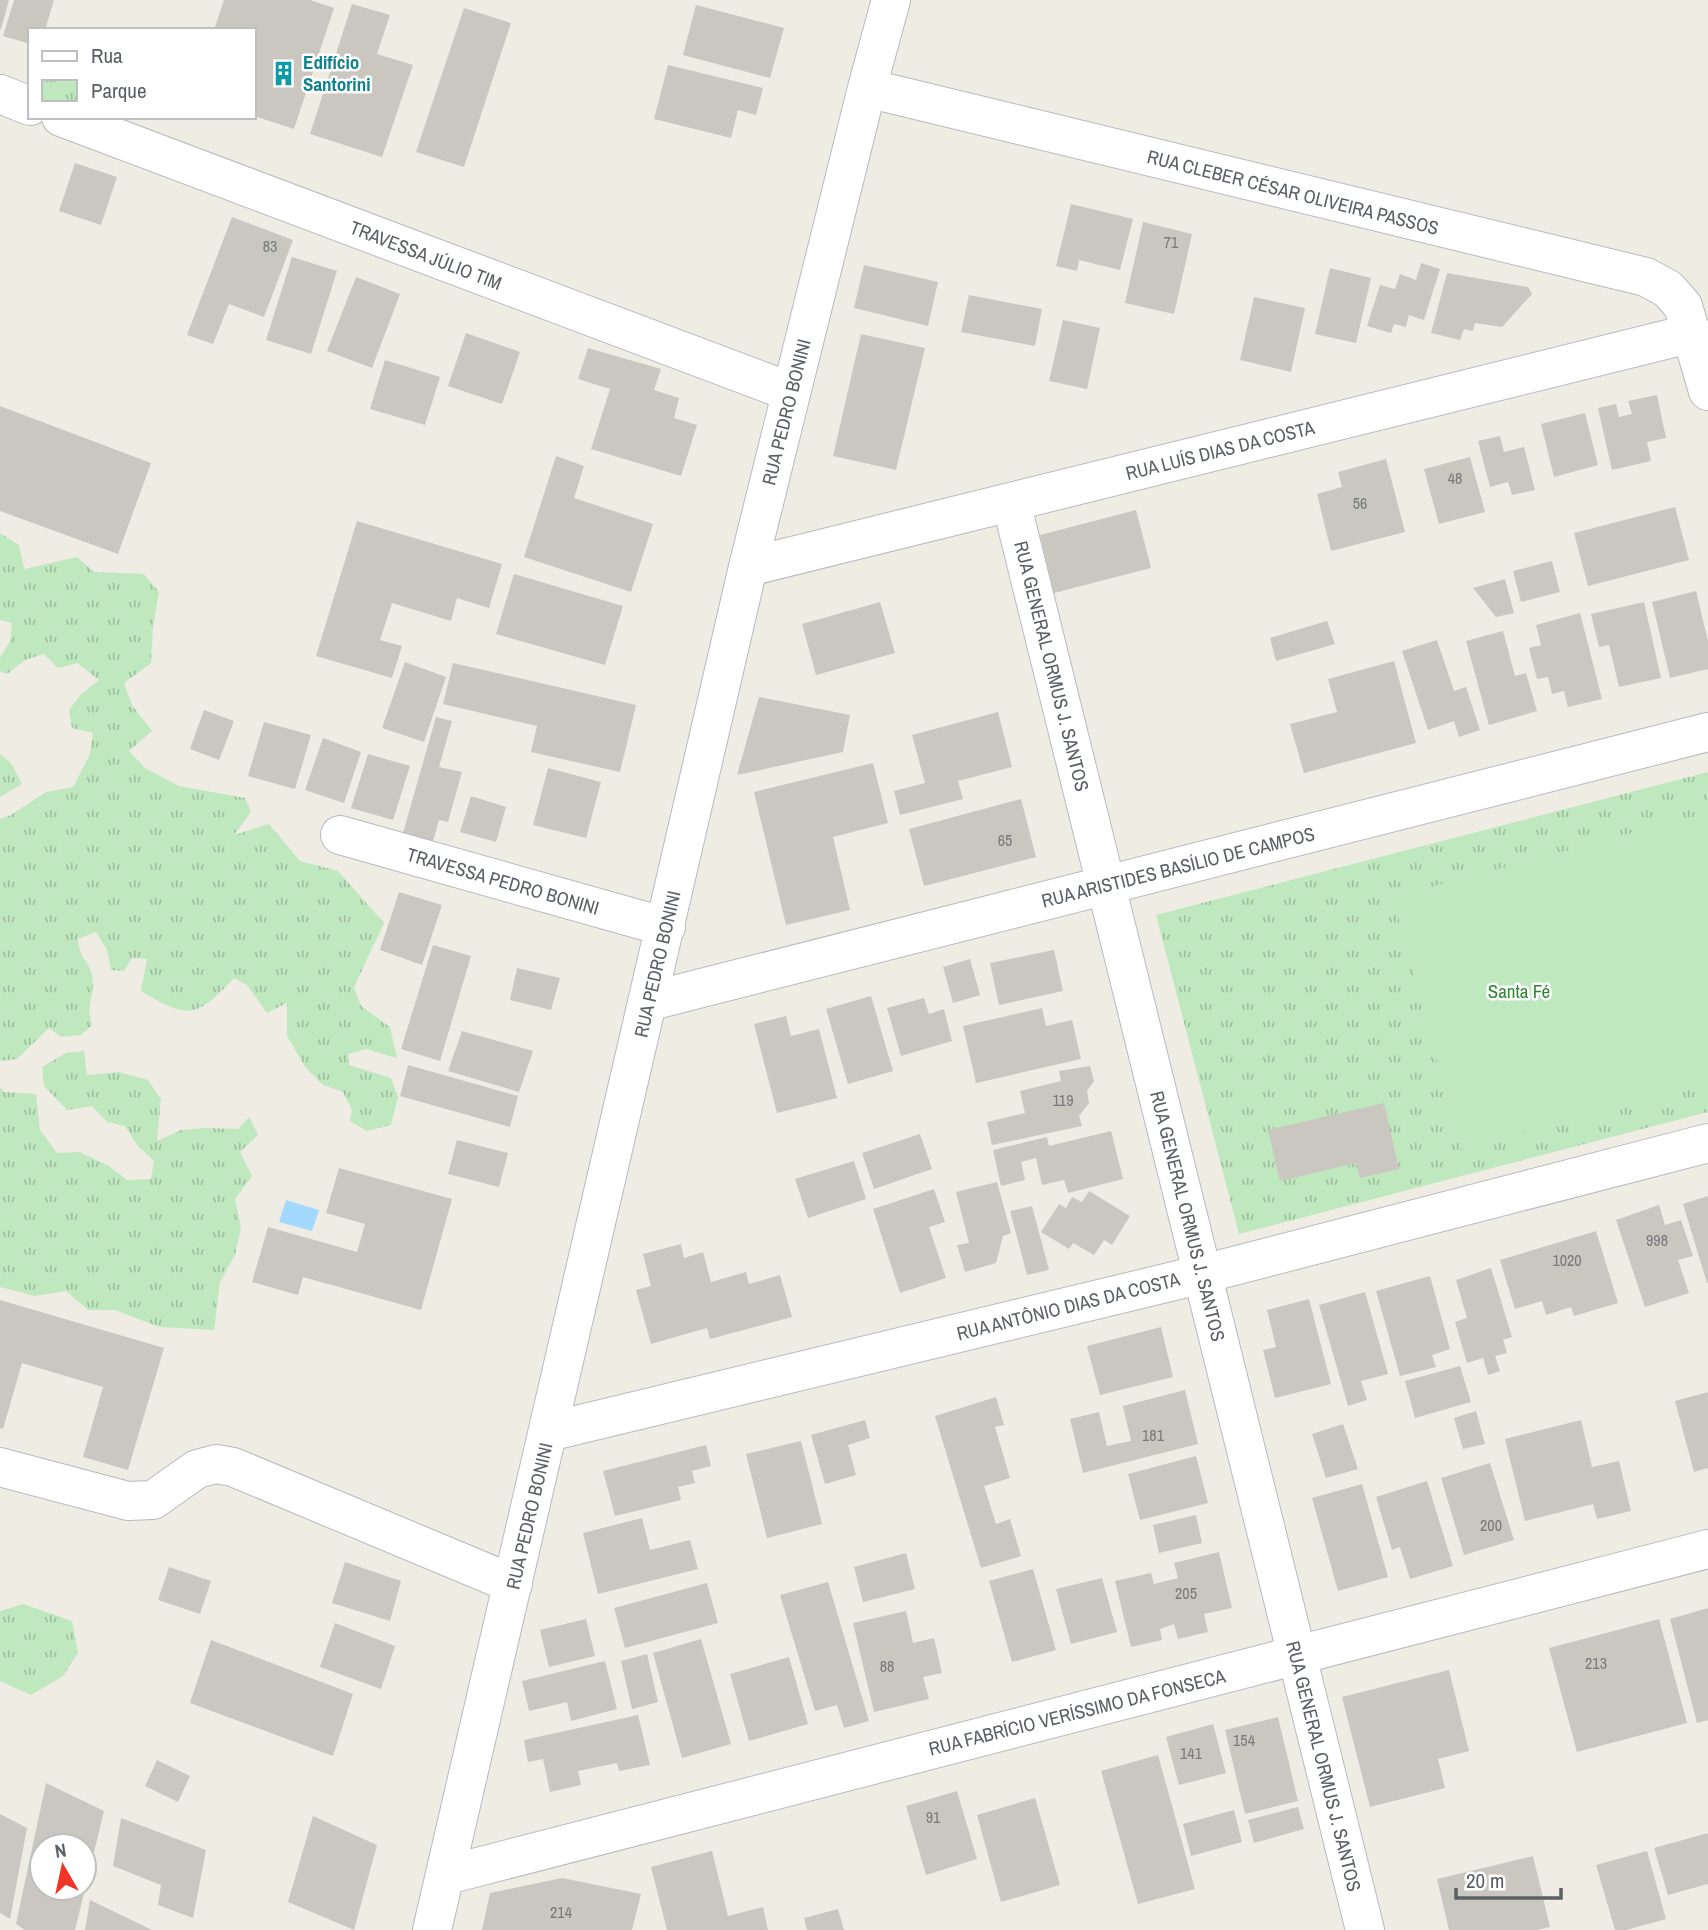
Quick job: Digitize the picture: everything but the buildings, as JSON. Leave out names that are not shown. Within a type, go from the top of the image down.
[{"type":"street","name":"RUA PEDRO BONINI","points":[[432,1930],[447,1875],[748,567],[891,0]]},
{"type":"street","name":"RUA CLEBER CÉSAR OLIVEIRA PASSOS","points":[[867,88],[1646,277],[1668,289],[1683,306],[1708,391]]},
{"type":"street","points":[[0,94],[28,105]]},
{"type":"street","name":"TRAVESSA JÚLIO TIM","points":[[66,119],[791,392]]},
{"type":"street","name":"RUA LUÍS DIAS DA COSTA","points":[[748,567],[1692,332]]},
{"type":"street","name":"RUA GENERAL ORMUS J. SANTOS","points":[[1011,502],[1365,1930]]},
{"type":"street","name":"RUA ARISTIDES BASÍLIO DE CAMPOS","points":[[647,1002],[1708,732]]},
{"type":"street","name":"TRAVESSA PEDRO BONINI","points":[[340,835],[666,927]]},
{"type":"street","name":"RUA ANTÔNIO DIAS DA COSTA","points":[[548,1432],[1203,1274],[1708,1143]]},
{"type":"street","points":[[0,1467],[128,1500],[153,1500],[197,1469],[216,1464],[233,1467],[513,1584]]},
{"type":"street","name":"RUA FABRÍCIO VERÍSSIMO DA FONSECA","points":[[447,1875],[1708,1549]]},
{"type":"green space","points":[[0,533],[19,545],[24,569],[77,557],[94,572],[144,574],[159,592],[151,663],[124,683],[132,705],[152,731],[129,751],[145,768],[179,786],[245,798],[251,812],[234,835],[269,824],[300,861],[338,871],[384,923],[354,987],[361,1006],[390,1027],[397,1058],[366,1049],[348,1054],[349,1065],[391,1078],[398,1097],[391,1125],[367,1131],[350,1121],[352,1110],[343,1092],[323,1085],[305,1067],[287,1036],[287,1003],[267,1013],[247,985],[234,978],[200,1008],[181,1010],[170,1007],[141,991],[147,959],[132,958],[124,971],[111,970],[107,950],[96,932],[78,939],[80,951],[92,975],[92,1025],[81,1035],[61,1037],[49,1028],[17,1059],[0,1061],[0,819],[11,815],[46,792],[73,787],[90,754],[93,733],[72,728],[69,710],[81,694],[99,680],[77,663],[58,668],[44,654],[25,660],[7,674],[0,671],[0,658],[10,641],[12,623],[0,620]]},
{"type":"green space","points":[[0,754],[11,763],[22,784],[0,797]]},
{"type":"green space","name":"Santa Fé","points":[[1708,772],[1708,1112],[1239,1234],[1156,915]]},
{"type":"green space","points":[[1708,813],[1708,1083],[1460,1149],[1393,897]]},
{"type":"green space","points":[[84,1051],[87,1075],[119,1072],[148,1080],[161,1099],[157,1141],[181,1130],[238,1129],[249,1117],[258,1135],[240,1152],[252,1176],[235,1199],[241,1228],[235,1255],[220,1282],[214,1330],[159,1327],[115,1310],[88,1310],[66,1291],[35,1296],[0,1287],[0,1087],[4,1092],[36,1094],[40,1130],[57,1153],[80,1152],[109,1166],[127,1180],[151,1179],[154,1161],[138,1146],[125,1126],[107,1122],[92,1106],[67,1110],[44,1086],[42,1067],[66,1053]]},
{"type":"green space","points":[[23,1604],[72,1621],[78,1653],[63,1676],[31,1695],[0,1681],[0,1611]]},
{"type":"water","points":[[286,1200],[319,1210],[312,1231],[279,1222]]},
{"type":"place","name":"Edifício Santorini","points":[[283,73]]}]
